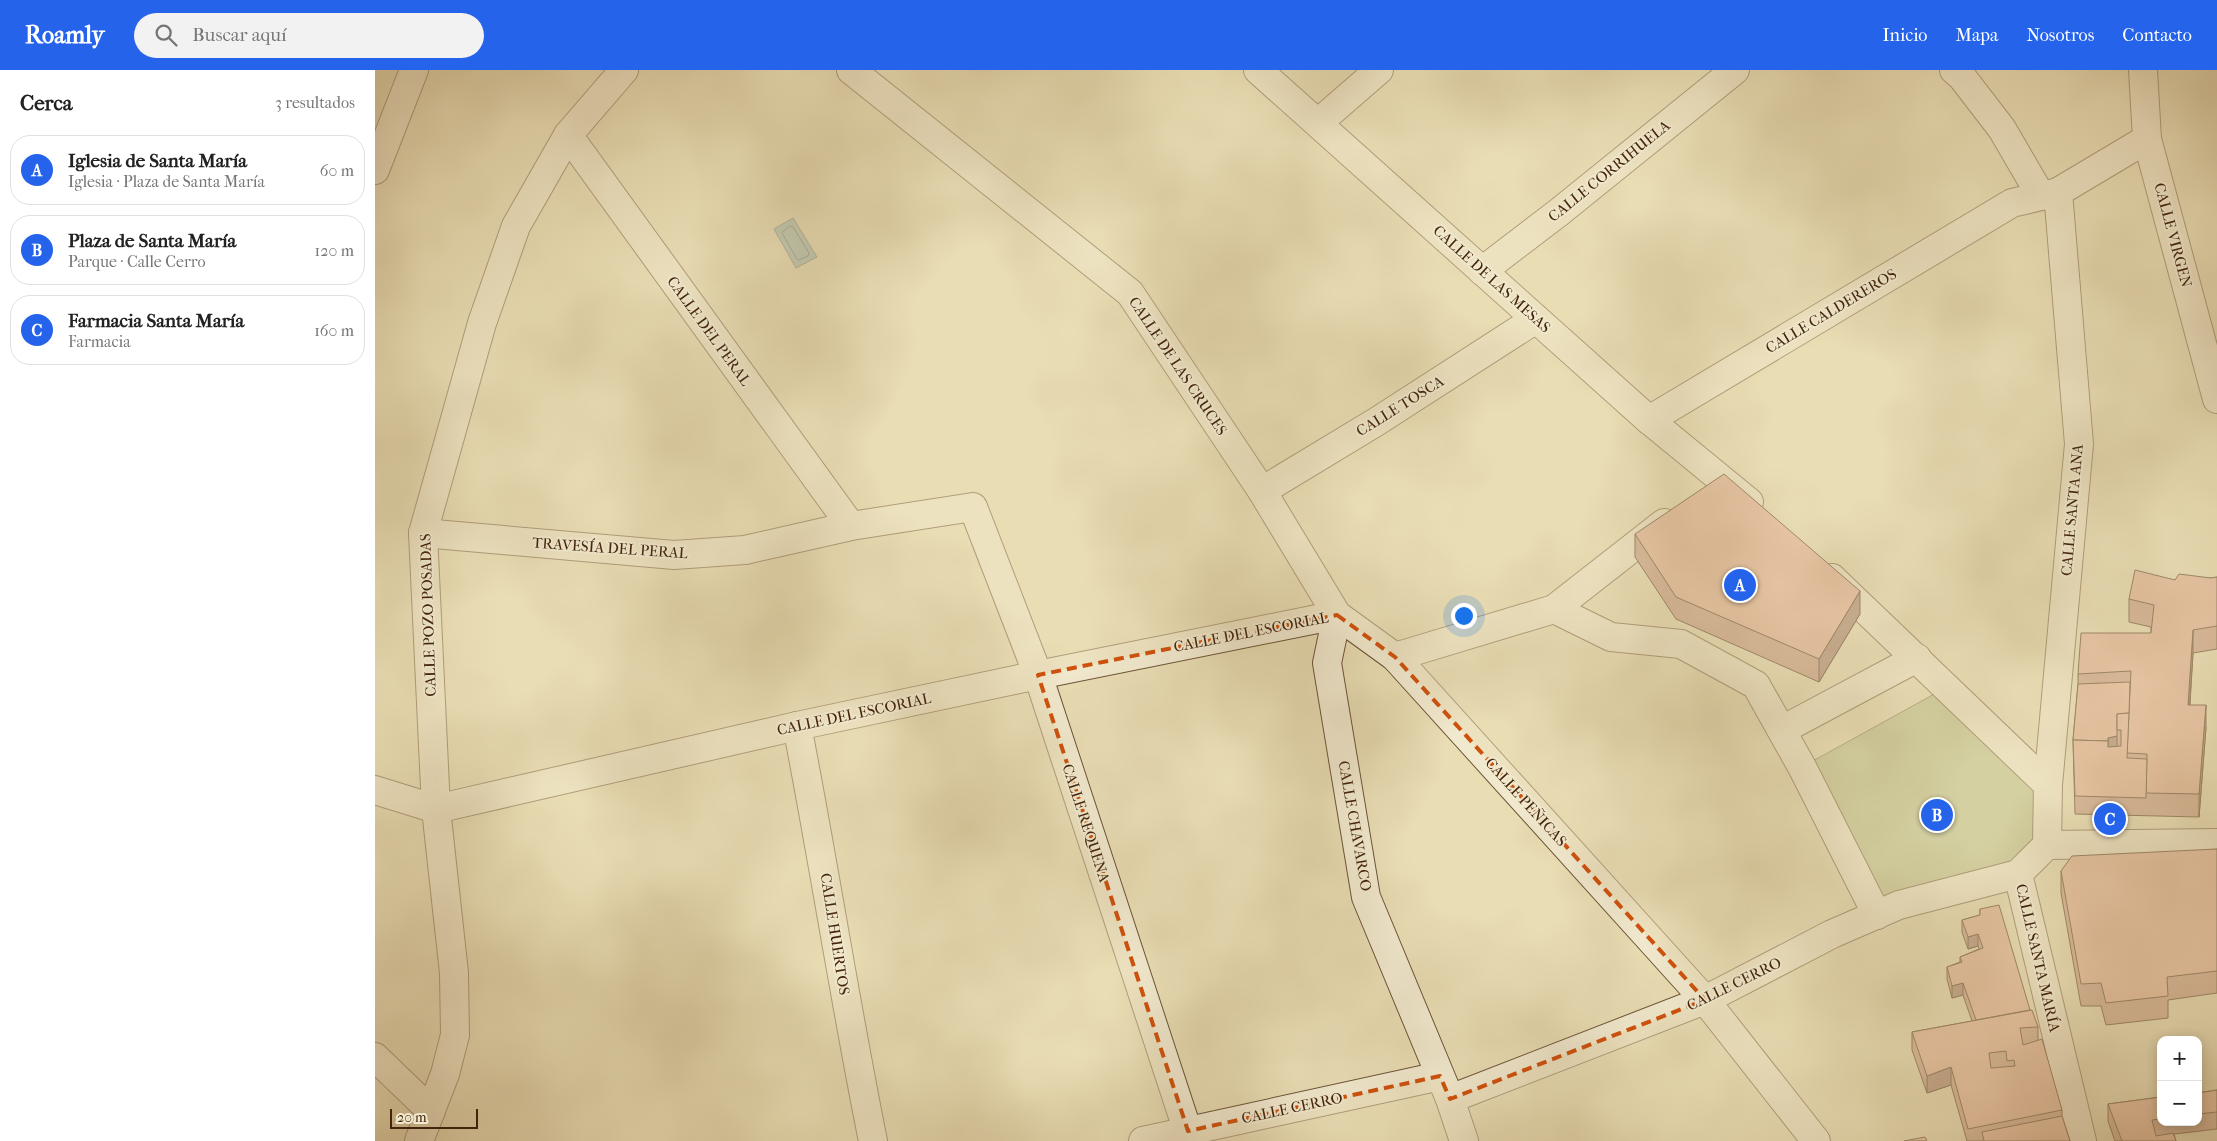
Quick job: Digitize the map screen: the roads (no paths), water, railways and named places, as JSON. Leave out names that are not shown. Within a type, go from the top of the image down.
[{"type":"street","points":[[375,170],[414,70]]},
{"type":"street","name":"CALLE POZO POSADAS","points":[[419,1141],[445,1074],[455,1035],[454,974],[436,809],[423,533],[482,323],[516,226],[568,135],[624,70]]},
{"type":"street","name":"CALLE DE LAS CRUCES","points":[[851,70],[1130,293],[1262,491],[1337,615]]},
{"type":"street","name":"CALLE DE LAS MESAS","points":[[1258,70],[1649,420],[1718,490],[1766,517]]},
{"type":"street","points":[[1318,123],[1379,70]]},
{"type":"street","name":"CALLE CORRIHUELA","points":[[1482,271],[1558,213],[1735,70]]},
{"type":"street","name":"CALLE SANTA ANA","points":[[1954,70],[1962,77],[2003,129],[2049,194],[2079,444],[2048,785]]},
{"type":"street","name":"CALLE VIRGEN","points":[[2143,70],[2147,139],[2217,399]]},
{"type":"street","name":"CALLE DEL PERAL","points":[[568,135],[851,526]]},
{"type":"street","points":[[2049,194],[2147,139]]},
{"type":"street","name":"CALLE CALDEREROS","points":[[1649,420],[2012,203],[2049,194]]},
{"type":"street","name":"CALLE TOSCA","points":[[1262,491],[1377,422],[1536,319]]},
{"type":"street","name":"TRAVESÍA DEL PERAL","points":[[423,533],[674,555],[745,550],[851,526],[973,507]]},
{"type":"street","name":"CALLE REQUENA","points":[[973,507],[1038,675],[1190,1136]]},
{"type":"street","points":[[1395,657],[1554,609],[1669,520],[1684,511]]},
{"type":"street","points":[[1817,564],[2048,785],[2047,845],[2217,843]]},
{"type":"street","points":[[1554,609],[1611,636],[1681,644],[1756,685],[1782,730],[1877,915]]},
{"type":"street","name":"CALLE PEÑICAS","points":[[1337,615],[1395,657],[1705,1000],[1816,1141]]},
{"type":"street","name":"CALLE DEL ESCORIAL","points":[[436,809],[797,726],[1337,615]]},
{"type":"street","name":"CALLE CHAVARCO","points":[[1337,615],[1327,663],[1366,897],[1445,1088],[1464,1141]]},
{"type":"street","points":[[1782,730],[1917,658]]},
{"type":"street","name":"CALLE HUERTOS","points":[[797,726],[822,855],[848,1015],[873,1141]]},
{"type":"street","points":[[375,790],[436,809]]},
{"type":"street","name":"CALLE SANTA MARÍA","points":[[2047,845],[2018,874],[2082,1141]]},
{"type":"street","name":"CALLE CERRO","points":[[1143,1141],[1190,1136],[1445,1088],[1705,1000],[1833,934],[1899,905],[2018,874]]},
{"type":"street","points":[[375,1057],[431,1111]]},
{"type":"water","points":[[793,218],[817,257],[796,268],[774,229]]},
{"type":"place","name":"Iglesia de Santa María","points":[[1740,585]]},
{"type":"place","name":"Plaza de Santa María","points":[[1937,815]]},
{"type":"place","name":"Farmacia Santa María","points":[[2110,819]]}]
